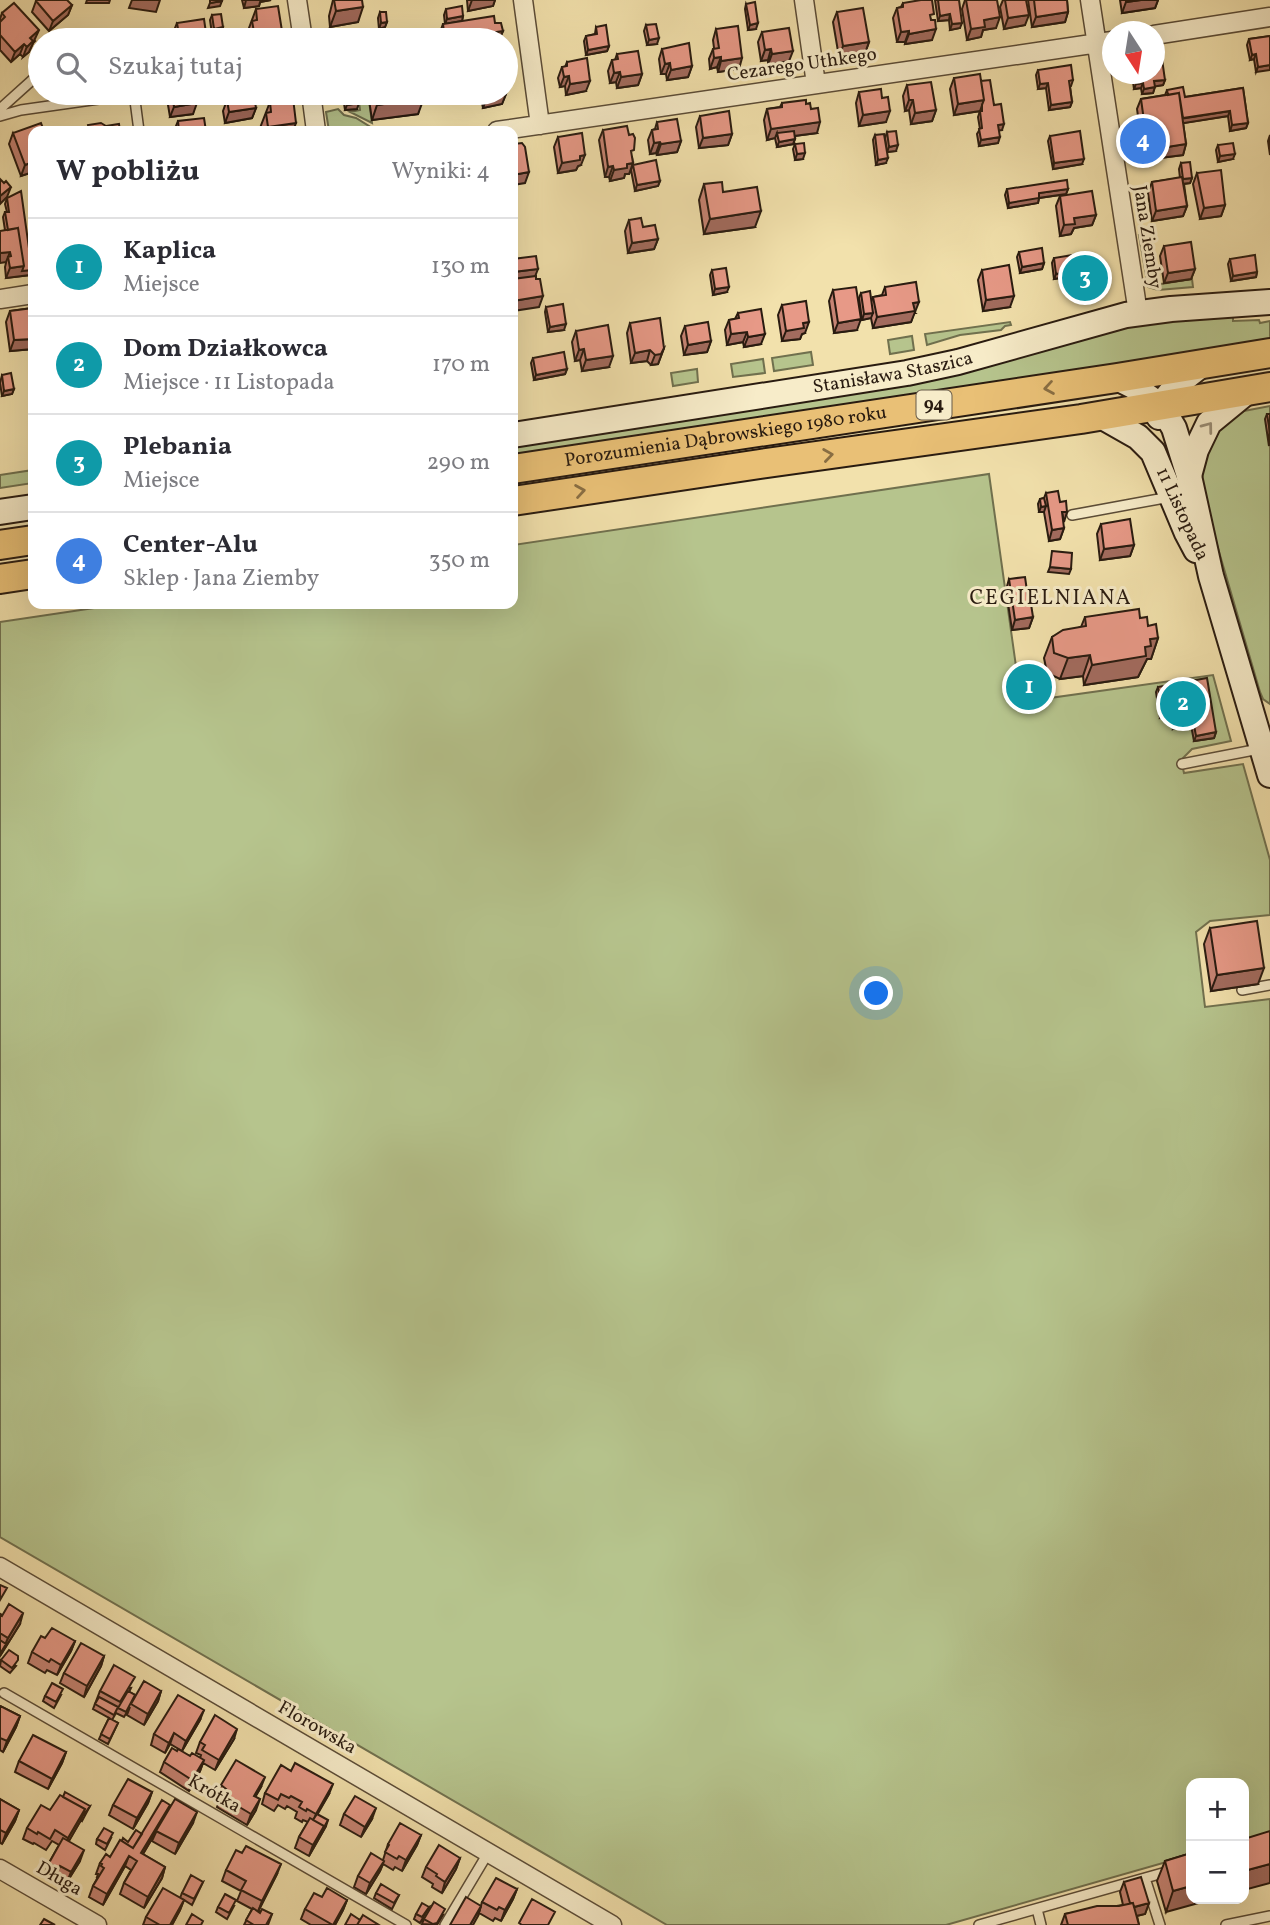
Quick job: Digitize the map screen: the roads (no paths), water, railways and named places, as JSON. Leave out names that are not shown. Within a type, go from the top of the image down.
[{"type":"main road","name":"Porozumienia Dąbrowskiego 1980 roku","points":[[518,467],[1270,353]]},
{"type":"main road","name":"Porozumienia Dąbrowskiego 1980 roku","points":[[518,500],[1101,416],[1259,389]]},
{"type":"main road","points":[[0,545],[28,541]]},
{"type":"main road","points":[[0,579],[28,575]]},
{"type":"street","points":[[297,0],[301,28]]},
{"type":"street","points":[[523,0],[540,125]]},
{"type":"street","points":[[804,0],[817,84]]},
{"type":"street","name":"Jana Ziemby","points":[[1090,0],[1102,34]]},
{"type":"street","points":[[1165,33],[1270,17]]},
{"type":"street","name":"Cezarego Uthkego","points":[[518,128],[1102,42]]},
{"type":"street","name":"Jana Ziemby","points":[[1110,84],[1138,313]]},
{"type":"street","points":[[313,105],[315,126]]},
{"type":"street","points":[[0,299],[28,295]]},
{"type":"street","name":"Stanisława Staszica","points":[[518,434],[926,369],[1138,313],[1270,302]]},
{"type":"street","points":[[1153,452],[1161,406],[1177,385],[1204,363]]},
{"type":"street","points":[[1117,378],[1161,406]]},
{"type":"street","points":[[1189,476],[1196,450],[1209,423],[1259,389]]},
{"type":"street","name":"11 Listopada","points":[[1161,406],[1174,428],[1189,476],[1210,576],[1266,747],[1270,775]]},
{"type":"street","points":[[1101,416],[1139,437],[1153,452]]},
{"type":"street","name":"11 Listopada","points":[[1153,452],[1187,533],[1210,576]]},
{"type":"street","points":[[0,512],[28,508]]},
{"type":"street","name":"Florowska","points":[[0,1567],[488,1853],[586,1919],[612,1925]]},
{"type":"street","name":"Długa","points":[[0,1869],[97,1925]]},
{"type":"lane","points":[[0,109],[28,84]]},
{"type":"lane","points":[[0,116],[43,105]]},
{"type":"lane","points":[[135,105],[138,126]]},
{"type":"lane","points":[[1072,515],[1172,496]]},
{"type":"lane","points":[[1182,764],[1266,747]]},
{"type":"lane","points":[[1242,990],[1270,985]]},
{"type":"lane","name":"Krótka","points":[[4,1693],[406,1925]]},
{"type":"lane","points":[[445,1925],[488,1853]]},
{"type":"lane","points":[[979,1925],[1011,1921],[1037,1909],[1186,1866]]},
{"type":"lane","points":[[1145,1878],[1160,1925]]},
{"type":"lane","points":[[1037,1909],[1041,1925]]},
{"type":"lane","points":[[1226,1925],[1270,1916]]},
{"type":"place","name":"Center-Alu","points":[[1143,141]]},
{"type":"place","name":"Plebania","points":[[1085,278]]},
{"type":"place","name":"Kaplica","points":[[1029,687]]},
{"type":"place","name":"Dom Działkowca","points":[[1183,704]]},
{"type":"district","name":"CEGIELNIANA","points":[[1051,598]]}]
